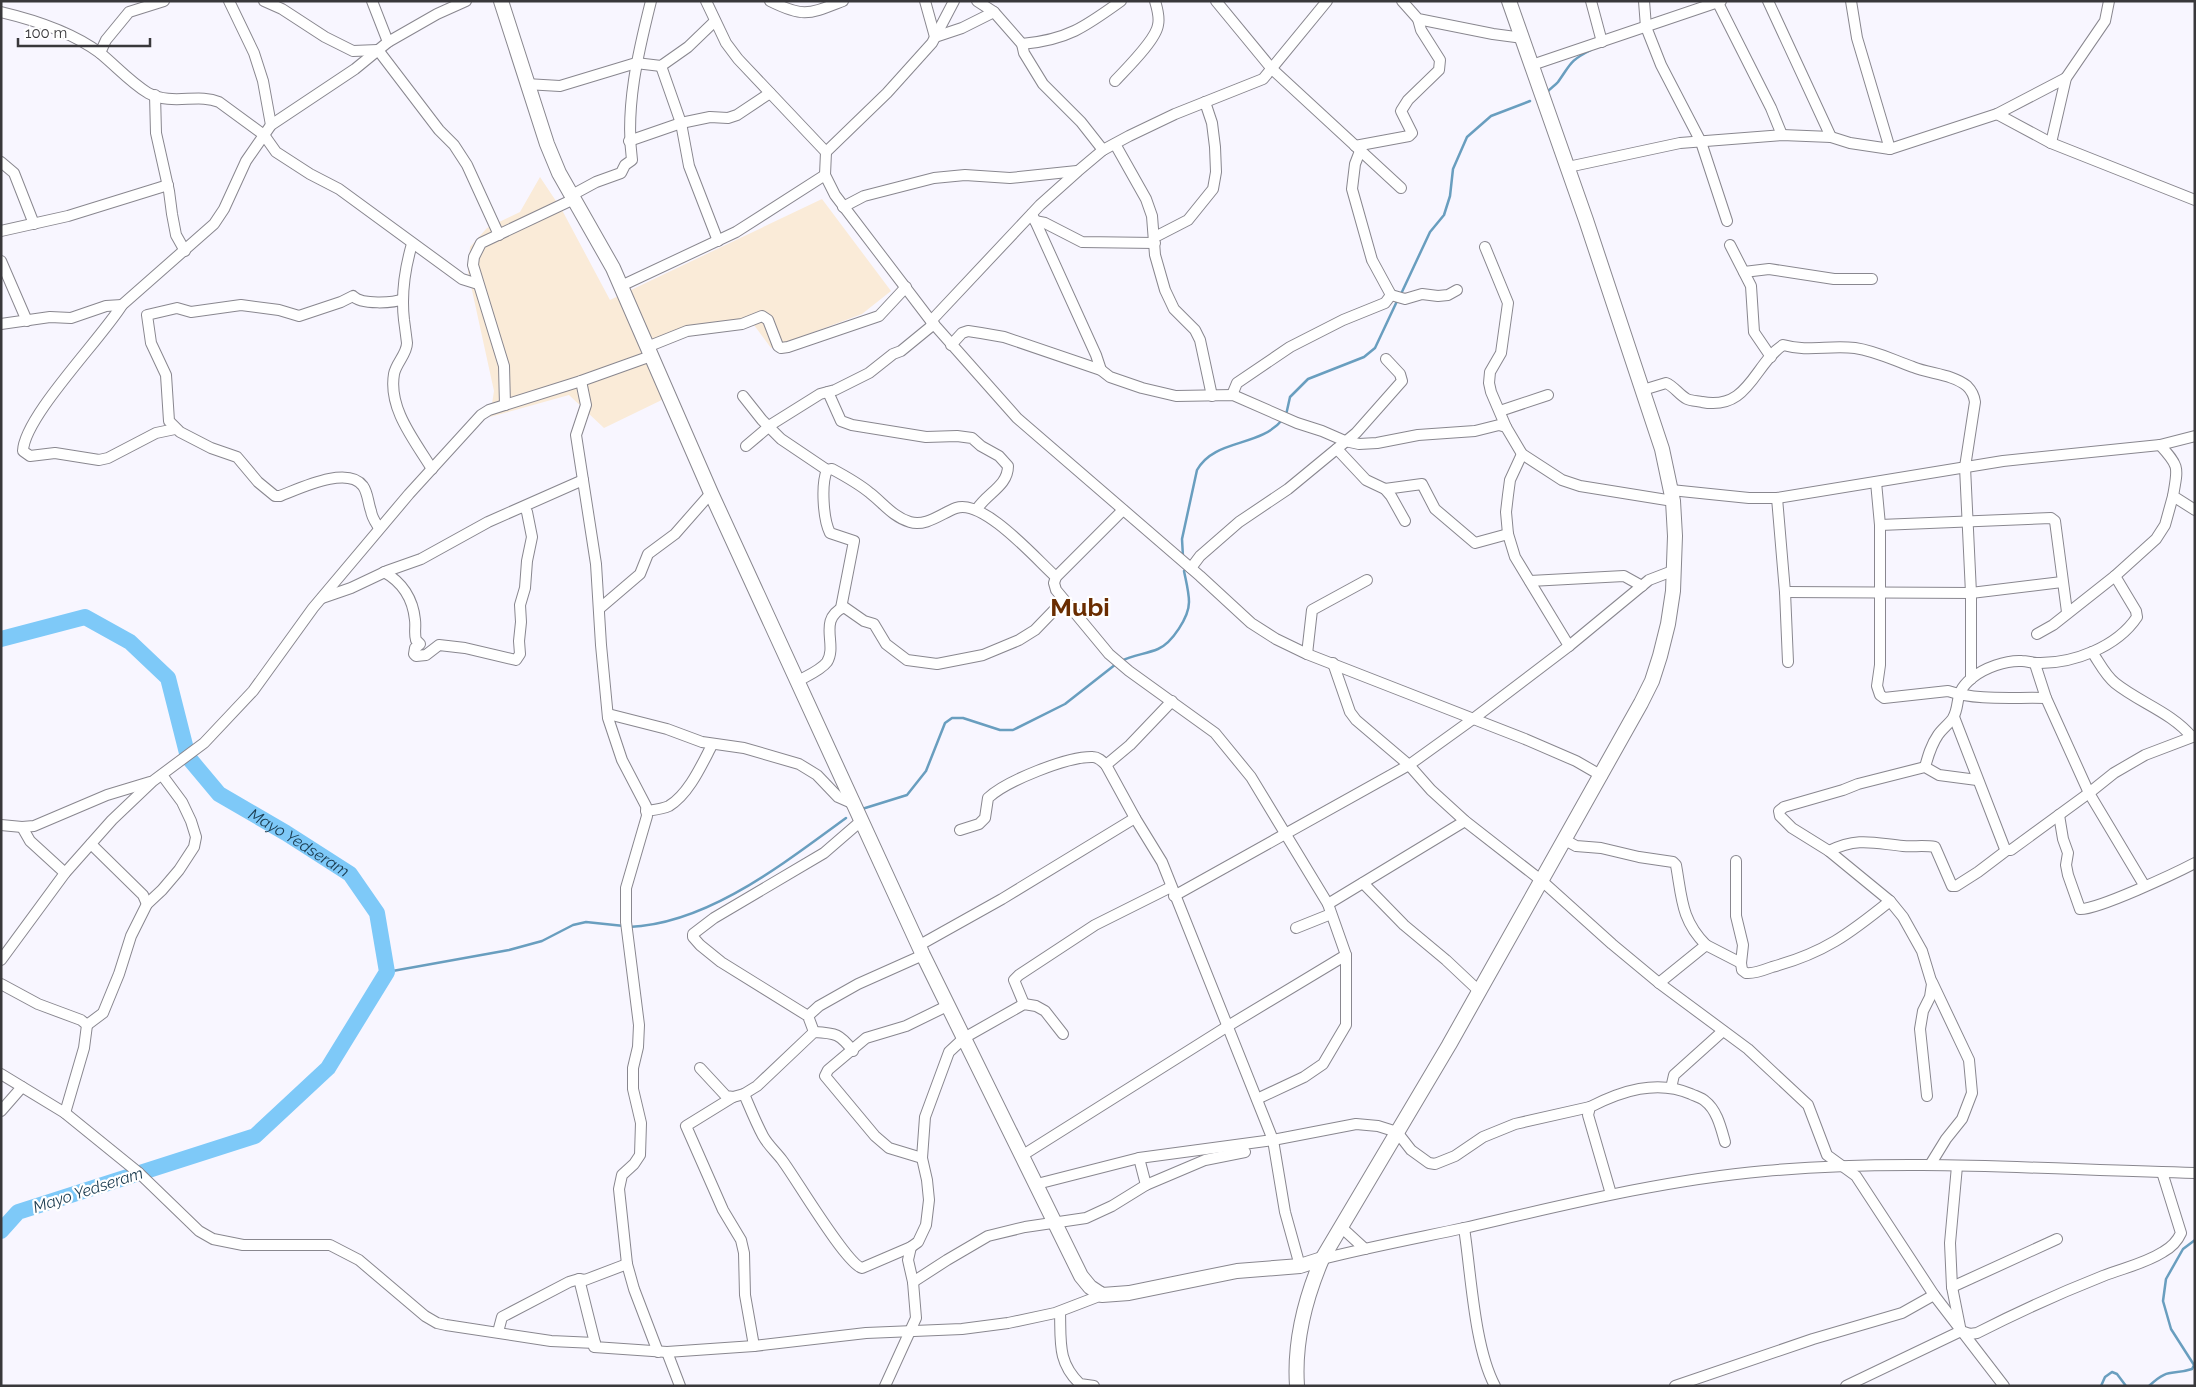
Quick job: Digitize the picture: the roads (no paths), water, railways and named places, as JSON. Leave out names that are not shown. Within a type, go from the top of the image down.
[{"type":"street","points":[[100,53],[106,40],[130,12],[164,1]]},
{"type":"street","points":[[229,1],[254,53],[263,80],[271,125]]},
{"type":"street","points":[[264,1],[325,37],[353,51],[378,50]]},
{"type":"street","points":[[282,10],[290,1]]},
{"type":"street","points":[[372,1],[388,42]]},
{"type":"street","points":[[175,429],[156,432],[108,458],[99,460],[55,453],[30,456],[23,451],[23,441],[48,401],[111,323],[122,305],[214,224],[224,209],[246,161],[271,125],[355,70],[388,42],[437,14],[466,1]]},
{"type":"street","points":[[501,1],[526,84],[559,173],[621,286],[711,493],[948,1006],[1081,1276],[1090,1287],[1102,1295]]},
{"type":"street","points":[[506,405],[504,366],[473,265],[477,249],[481,243],[573,197],[596,182],[621,173],[625,165],[632,160],[629,141],[636,64],[651,1]]},
{"type":"street","points":[[706,1],[726,43],[738,59],[826,152]]},
{"type":"street","points":[[770,1],[800,14],[812,12],[843,1]]},
{"type":"street","points":[[925,1],[935,38]]},
{"type":"street","points":[[954,1],[935,38],[887,93],[826,152],[825,175],[843,207],[951,345],[1017,418],[1191,568],[1251,623],[1276,639],[1307,654],[1534,742],[1576,761],[1602,776]]},
{"type":"street","points":[[978,1],[994,12],[1022,44],[1024,53],[1043,84],[1081,122],[1103,150]]},
{"type":"street","points":[[1022,44],[1045,42],[1069,35],[1121,1]]},
{"type":"street","points":[[1111,9],[1129,1]]},
{"type":"street","points":[[1115,82],[1141,54],[1158,28],[1159,20],[1155,1]]},
{"type":"street","points":[[1216,1],[1272,69],[1401,188]]},
{"type":"street","points":[[746,446],[769,428],[820,394],[869,373],[893,354],[901,351],[932,322],[1078,171],[1103,150],[1175,114],[1253,85],[1263,79],[1327,1]]},
{"type":"street","points":[[1357,148],[1409,136],[1412,133],[1401,111],[1408,100],[1439,70],[1440,60],[1420,30],[1418,19],[1402,1]]},
{"type":"street","points":[[1297,1386],[1298,1344],[1302,1316],[1311,1284],[1322,1259],[1480,992],[1602,776],[1652,681],[1668,624],[1675,570],[1672,495],[1662,449],[1568,167],[1509,1]]},
{"type":"street","points":[[1591,1],[1602,42]]},
{"type":"street","points":[[1644,1],[1646,27],[1661,65],[1701,142],[1727,220]]},
{"type":"street","points":[[1768,1],[1831,137]]},
{"type":"street","points":[[1851,1],[1857,38],[1890,148]]},
{"type":"street","points":[[2051,143],[2066,78],[2105,21],[2110,1]]},
{"type":"street","points":[[1532,65],[1719,2],[1772,108],[1782,135]]},
{"type":"street","points":[[1,12],[24,17],[73,37],[100,53],[123,74],[155,95],[163,98],[191,100],[210,98],[229,108],[264,135],[276,152],[339,190],[385,221],[412,244],[462,279],[478,284]]},
{"type":"street","points":[[935,38],[962,28],[994,12]]},
{"type":"street","points":[[1418,19],[1523,38]]},
{"type":"street","points":[[526,84],[560,86],[636,64],[661,66],[688,47],[715,21]]},
{"type":"street","points":[[378,50],[439,130],[454,145],[467,165],[499,235]]},
{"type":"street","points":[[661,66],[681,123],[689,166],[718,241]]},
{"type":"street","points":[[1568,167],[1680,143],[1782,135],[1831,137],[1850,143],[1890,148],[1997,114],[2066,78]]},
{"type":"street","points":[[629,141],[681,123],[710,117],[728,118],[737,116],[770,93]]},
{"type":"street","points":[[155,95],[156,133],[168,184],[176,236],[185,251]]},
{"type":"street","points":[[1034,217],[1082,242],[1155,240],[1188,220],[1213,189],[1216,172],[1212,123],[1205,102]]},
{"type":"street","points":[[1997,114],[2051,143],[2195,200]]},
{"type":"street","points":[[1116,144],[1146,199],[1152,216],[1155,255],[1165,290],[1174,309],[1195,330],[1200,340],[1212,396]]},
{"type":"street","points":[[1357,148],[1352,189],[1372,260],[1392,295],[1405,299],[1422,294],[1448,295],[1457,290]]},
{"type":"street","points":[[1,162],[14,173],[34,224]]},
{"type":"street","points":[[843,207],[864,196],[934,178],[965,175],[1010,178],[1078,171]]},
{"type":"street","points":[[621,286],[736,232],[825,175]]},
{"type":"street","points":[[1,230],[68,216],[168,184]]},
{"type":"street","points":[[1034,217],[1101,370]]},
{"type":"street","points":[[412,244],[406,265],[403,298],[407,346],[394,374],[395,400],[410,435],[432,469]]},
{"type":"street","points":[[1730,245],[1751,286],[1754,332],[1771,356]]},
{"type":"street","points":[[1485,247],[1508,303],[1501,353],[1490,372],[1491,392],[1506,427],[1522,454],[1562,480],[1580,486],[1672,495],[1777,498],[2004,461],[2160,445],[2194,437]]},
{"type":"street","points":[[1,261],[27,321]]},
{"type":"street","points":[[1744,272],[1769,269],[1834,278],[1872,279]]},
{"type":"street","points":[[1,960],[5,947],[65,873],[112,820],[158,778],[204,743],[253,691],[291,636],[322,598],[380,528],[481,415],[489,410],[582,381],[649,351],[687,331],[742,324],[762,316],[768,320],[778,346],[781,348],[788,347],[880,316],[906,288]]},
{"type":"street","points":[[1232,394],[1237,383],[1290,347],[1342,320],[1386,303],[1392,295]]},
{"type":"street","points":[[380,528],[371,513],[367,493],[362,484],[348,477],[331,478],[280,496],[275,496],[258,482],[237,457],[211,448],[175,429],[169,421],[166,374],[151,343],[147,315],[178,308],[192,312],[241,305],[279,310],[299,316],[353,296],[360,301],[395,303],[403,298]]},
{"type":"street","points":[[1,324],[50,317],[72,318],[106,306],[122,305]]},
{"type":"street","points":[[951,345],[962,333],[968,331],[1004,338],[1101,370],[1110,378],[1176,396],[1232,394],[1280,417],[1345,441],[1359,444],[1376,443],[1418,435],[1474,432],[1500,425],[1506,427]]},
{"type":"street","points":[[1643,390],[1666,383],[1688,400],[1712,404],[1741,393],[1754,381],[1771,356],[1783,345],[1798,350],[1829,346],[1877,352],[1914,368],[1959,380],[1973,392],[1976,402],[1964,467],[1971,593],[1971,679]]},
{"type":"street","points":[[1191,568],[1200,556],[1240,522],[1288,489],[1356,433],[1402,381],[1400,374],[1386,359]]},
{"type":"street","points":[[582,381],[586,405],[576,435],[596,564],[598,609],[608,714],[622,760],[646,806],[645,825],[626,888],[626,922],[639,1025],[638,1047],[632,1068],[633,1089],[641,1123],[641,1139],[640,1155],[620,1180],[622,1221],[628,1264],[634,1289],[662,1352],[680,1386]]},
{"type":"street","points":[[828,392],[841,421],[852,425],[926,437],[957,436],[972,438],[981,446],[999,456],[1008,466],[1008,475],[1000,485],[982,500],[977,509]]},
{"type":"street","points":[[1500,411],[1548,395]]},
{"type":"street","points":[[743,396],[769,428],[781,439],[827,470],[832,469],[850,478],[871,493],[896,516],[912,523],[926,521],[958,507],[977,509],[1006,529],[1056,577]]},
{"type":"street","points":[[2036,634],[2115,576],[2156,539],[2165,525],[2174,496],[2178,470],[2176,464],[2160,445]]},
{"type":"street","points":[[1336,448],[1366,480],[1385,489],[1406,521]]},
{"type":"street","points":[[1522,454],[1510,480],[1506,512],[1508,534],[1515,557],[1569,646]]},
{"type":"street","points":[[827,470],[824,490],[826,526],[830,533],[854,541],[841,608]]},
{"type":"street","points":[[322,598],[421,559],[488,522],[583,480]]},
{"type":"street","points":[[1876,482],[1880,525],[1880,665],[1877,686],[1880,695],[1884,698],[1948,691],[1958,694],[2046,698]]},
{"type":"street","points":[[1385,489],[1422,484],[1435,508],[1475,543],[1508,534]]},
{"type":"street","points":[[598,609],[640,574],[648,554],[676,534],[711,493]]},
{"type":"street","points":[[2174,496],[2195,510]]},
{"type":"street","points":[[1777,498],[1785,592],[1788,662]]},
{"type":"street","points":[[384,572],[393,577],[410,598],[415,622],[416,640],[420,644],[415,648],[414,654],[416,656],[426,655],[439,645],[465,648],[516,660],[520,654],[520,605],[525,588],[527,561],[532,537],[524,506]]},
{"type":"street","points":[[1123,510],[1056,577],[1054,582],[1056,590],[1109,654],[1128,671],[1215,733],[1251,776],[1330,909],[1346,955],[1347,1015],[1346,1025],[1340,1037],[1322,1064],[1304,1077],[1257,1099]]},
{"type":"street","points":[[1880,525],[2051,518],[2054,521],[2067,612]]},
{"type":"street","points":[[1024,1004],[1014,985],[1014,980],[1019,975],[1095,926],[1173,891],[1285,835],[1409,765],[1569,646],[1649,580],[1675,570]]},
{"type":"street","points":[[1530,581],[1624,576],[1642,586]]},
{"type":"street","points":[[2007,850],[2004,849],[1954,717],[1958,694],[1971,679],[1984,670],[2008,662],[2022,661],[2035,664],[2068,659],[2092,652],[2124,633],[2138,617],[2115,576]]},
{"type":"street","points":[[1307,654],[1312,610],[1367,580]]},
{"type":"street","points":[[1785,592],[1971,593],[2062,582]]},
{"type":"street","points":[[798,681],[826,664],[830,656],[829,626],[832,615],[844,606],[864,621],[874,624],[886,644],[907,660],[937,664],[983,655],[1020,640],[1034,630],[1064,600]]},
{"type":"street","points":[[1829,851],[1842,844],[1867,840],[1894,845],[1935,847],[1952,886],[1956,886],[2059,815],[2114,772],[2144,754],[2194,736],[2177,721],[2115,683],[2106,675],[2092,652]]},
{"type":"street","points":[[1333,663],[1350,712],[1356,720],[1409,765],[1465,821],[1542,881],[1659,983],[1748,1049],[1808,1104],[1827,1155],[1856,1176],[1934,1296],[2004,1386]]},
{"type":"street","points":[[2035,664],[2046,698],[2089,793],[2144,885]]},
{"type":"street","points":[[1106,765],[1130,745],[1172,701]]},
{"type":"street","points":[[608,714],[667,729],[712,745],[744,748],[799,764],[817,775],[838,797],[854,804]]},
{"type":"street","points":[[1925,767],[1929,750],[1938,734],[1954,717]]},
{"type":"street","points":[[646,811],[668,807],[680,798],[702,767],[712,745]]},
{"type":"street","points":[[960,830],[979,824],[985,818],[988,798],[1015,779],[1085,758],[1100,759],[1106,765],[1162,862],[1273,1140],[1285,1212],[1300,1266]]},
{"type":"street","points":[[1927,1096],[1920,1029],[1923,1011],[1930,997],[1932,984],[1922,950],[1903,917],[1890,902],[1829,851],[1792,828],[1780,816],[1780,811],[1784,807],[1858,784],[1925,767],[1939,775],[1977,780]]},
{"type":"street","points":[[1,825],[34,826],[107,795],[158,778]]},
{"type":"street","points":[[65,1113],[84,1048],[87,1025],[103,1013],[117,981],[131,936],[147,904],[162,890],[194,847],[196,837],[182,802],[158,778]]},
{"type":"street","points":[[2059,815],[2063,839],[2068,853],[2066,865],[2068,875],[2080,909],[2089,908],[2195,863]]},
{"type":"street","points":[[808,1016],[819,1006],[921,950],[1135,818]]},
{"type":"street","points":[[814,1032],[808,1016],[721,962],[700,945],[693,937],[693,934],[714,918],[824,853],[861,821]]},
{"type":"street","points":[[1296,928],[1330,909],[1363,883],[1465,821]]},
{"type":"street","points":[[22,827],[30,841],[65,873]]},
{"type":"street","points":[[1565,840],[1576,846],[1601,848],[1639,857],[1674,862],[1685,914],[1690,927],[1706,945],[1741,963]]},
{"type":"street","points":[[91,844],[144,895],[147,904]]},
{"type":"street","points":[[1736,861],[1736,916],[1743,945],[1741,963],[1742,970],[1750,974],[1800,960],[1821,950],[1846,935],[1890,902]]},
{"type":"street","points":[[1363,883],[1404,925],[1446,960],[1480,992]]},
{"type":"street","points":[[1659,983],[1706,945]]},
{"type":"street","points":[[1023,1155],[1228,1026],[1346,955]]},
{"type":"street","points":[[1927,972],[1969,1060],[1972,1093],[1962,1119],[1946,1139],[1930,1165]]},
{"type":"street","points":[[1,984],[38,1004],[81,1020],[87,1025]]},
{"type":"street","points":[[744,1094],[763,1136],[782,1159],[814,1210],[857,1267],[862,1268],[911,1248],[918,1242],[926,1225],[929,1200],[922,1158],[925,1117],[949,1052],[964,1038],[1024,1004],[1036,1006],[1045,1011],[1063,1034]]},
{"type":"street","points":[[922,1158],[889,1148],[875,1136],[825,1076],[828,1070],[853,1051],[866,1038],[906,1026],[948,1006]]},
{"type":"street","points":[[1671,1088],[1674,1075],[1723,1031]]},
{"type":"street","points":[[754,1346],[745,1294],[744,1252],[741,1240],[724,1210],[686,1126],[733,1097],[744,1094],[757,1086],[814,1032],[837,1034],[843,1038],[853,1051]]},
{"type":"street","points":[[700,1068],[726,1096],[733,1097]]},
{"type":"street","points":[[1,1074],[65,1113],[139,1173],[199,1231],[213,1239],[243,1245],[330,1244],[360,1260],[400,1295],[437,1323],[551,1341],[595,1344]]},
{"type":"street","points":[[1,1111],[22,1087]]},
{"type":"street","points":[[1037,1184],[1139,1158],[1273,1140],[1356,1124],[1378,1126],[1397,1132],[1411,1150],[1429,1163],[1435,1164],[1455,1156],[1483,1137],[1515,1124],[1590,1107],[1627,1092],[1650,1087],[1685,1091],[1705,1100],[1716,1114],[1725,1142]]},
{"type":"street","points":[[1590,1107],[1588,1115],[1611,1194]]},
{"type":"street","points":[[913,1282],[988,1236],[1025,1226],[1086,1218],[1112,1206],[1146,1185],[1205,1160],[1246,1152]]},
{"type":"street","points":[[1139,1158],[1146,1185]]},
{"type":"street","points":[[579,1279],[595,1344],[594,1347],[662,1352],[754,1346],[866,1334],[909,1333],[1008,1323],[1060,1312],[1102,1295],[1129,1293],[1275,1266],[1300,1266],[1365,1249],[1611,1194],[1706,1178],[1765,1171],[1841,1166],[1930,1165],[2195,1173]]},
{"type":"street","points":[[1957,1166],[1950,1244],[1952,1287],[1961,1331]]},
{"type":"street","points":[[1846,1386],[1961,1331],[1970,1334],[1977,1333],[2027,1308],[2105,1275],[2138,1264],[2176,1243],[2181,1233],[2162,1172]]},
{"type":"street","points":[[1341,1227],[1365,1249]]},
{"type":"street","points":[[1464,1228],[1478,1331],[1489,1375],[1495,1386]]},
{"type":"street","points":[[1952,1287],[2057,1238]]},
{"type":"street","points":[[884,1386],[916,1318],[913,1282],[908,1260],[911,1248]]},
{"type":"street","points":[[498,1332],[502,1317],[558,1287],[579,1279],[585,1280],[628,1264]]},
{"type":"street","points":[[1675,1386],[1692,1383],[1813,1339],[1902,1313],[1934,1296]]},
{"type":"street","points":[[1060,1312],[1059,1345],[1064,1363],[1080,1384],[1094,1386]]},
{"type":"waterway","points":[[1547,93],[1558,82],[1574,60],[1591,50]]},
{"type":"waterway","points":[[1401,294],[1430,232],[1444,215],[1450,196],[1453,169],[1467,137],[1491,116],[1530,101]]},
{"type":"waterway","points":[[1286,415],[1290,397],[1308,379],[1364,357],[1375,348],[1398,299]]},
{"type":"waterway","points":[[1183,557],[1182,539],[1197,470],[1205,460],[1215,453],[1226,447],[1262,435],[1283,419]]},
{"type":"waterway","points":[[1121,661],[1158,649],[1169,641],[1179,629],[1186,615],[1189,602],[1184,571]]},
{"type":"waterway","name":"Mayo Yedseram","points":[[1,639],[85,617],[130,642],[168,678],[188,757],[219,794],[286,833],[350,874],[377,913],[387,972],[328,1068],[255,1136],[18,1212],[1,1231]]},
{"type":"waterway","points":[[862,809],[907,795],[926,771],[945,723],[952,718],[963,718],[1000,730],[1013,730],[1065,704],[1116,664]]},
{"type":"waterway","points":[[629,927],[658,923],[688,915],[716,903],[771,871],[846,818]]},
{"type":"waterway","points":[[387,972],[509,950],[542,941],[573,925],[586,922],[624,926]]},
{"type":"waterway","points":[[2149,1386],[2161,1376],[2192,1369],[2194,1365],[2171,1329],[2163,1301],[2166,1279],[2183,1249],[2195,1240]]},
{"type":"waterway","points":[[2101,1386],[2105,1377],[2112,1372],[2117,1374],[2126,1386]]},
{"type":"district","name":"Mubi","points":[[1080,607]]}]
